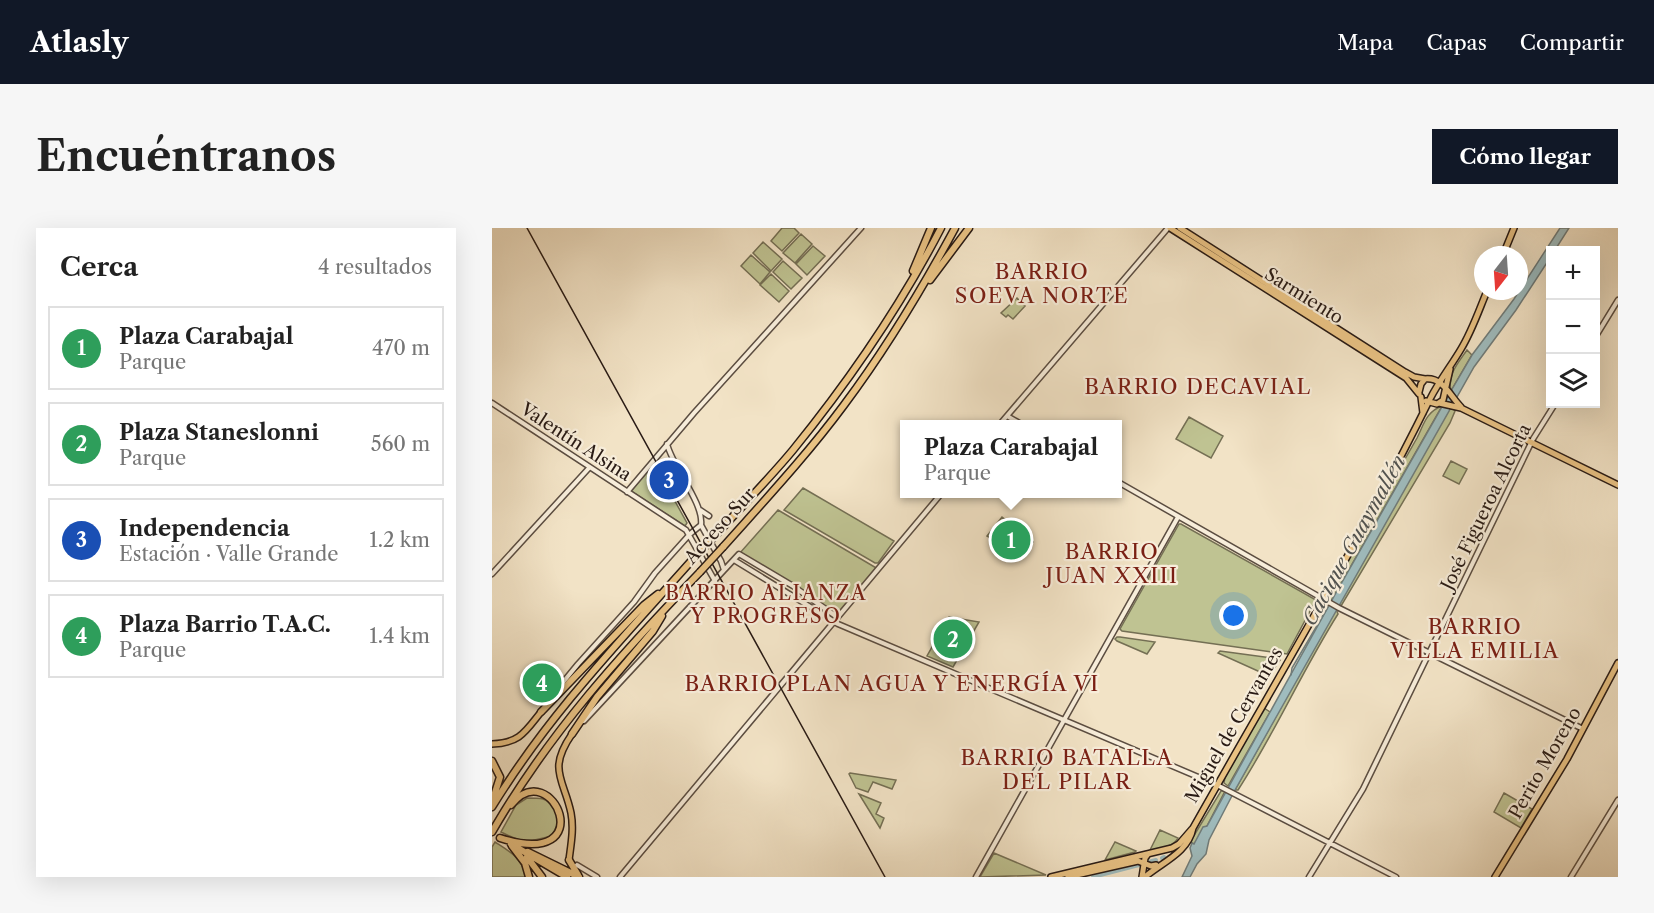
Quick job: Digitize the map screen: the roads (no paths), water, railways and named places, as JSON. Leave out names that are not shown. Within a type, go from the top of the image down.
[{"type":"highway","points":[[824,410],[899,296],[920,257],[931,228]]},
{"type":"highway","name":"Acceso Sur","points":[[492,807],[553,717],[670,584],[792,452],[886,323],[941,228]]},
{"type":"highway","name":"Acceso Sur","points":[[492,832],[525,777],[564,722],[723,547],[821,434],[879,355],[955,228]]},
{"type":"highway","points":[[879,355],[893,340],[934,273],[969,228]]},
{"type":"highway","points":[[541,712],[644,604],[670,584]]},
{"type":"highway","points":[[572,734],[597,697],[653,631],[670,603]]},
{"type":"highway","points":[[492,761],[500,777],[492,802]]},
{"type":"highway","points":[[496,824],[514,801],[526,793],[535,792],[547,796],[560,812],[557,833],[547,842],[529,845],[500,838]]},
{"type":"highway","points":[[492,832],[567,877]]},
{"type":"highway","points":[[510,843],[525,863],[529,877]]},
{"type":"highway","points":[[520,850],[536,855],[580,877]]},
{"type":"highway","points":[[520,850],[542,877]]},
{"type":"highway","points":[[569,860],[580,877]]},
{"type":"main road","name":"Sarmiento","points":[[1169,228],[1406,378],[1428,403]]},
{"type":"main road","name":"Sarmiento","points":[[1180,228],[1405,372],[1414,377],[1439,382],[1453,403]]},
{"type":"main road","points":[[1507,246],[1514,228]]},
{"type":"main road","name":"Miguel de Cervantes","points":[[1150,865],[1170,859],[1187,842],[1354,543],[1439,382],[1463,345],[1483,300]]},
{"type":"main road","name":"Miguel de Cervantes","points":[[1427,379],[1440,373],[1453,362]]},
{"type":"main road","name":"Miguel de Cervantes","points":[[1423,415],[1440,404],[1447,391],[1453,362]]},
{"type":"main road","points":[[1423,415],[1420,384],[1427,379]]},
{"type":"main road","points":[[1428,403],[1453,403],[1618,485]]},
{"type":"main road","name":"Perito Moreno","points":[[1495,877],[1583,729],[1618,663]]},
{"type":"main road","points":[[492,744],[505,744],[517,740],[541,712]]},
{"type":"main road","points":[[569,860],[572,816],[561,786],[559,767],[564,747],[572,734]]},
{"type":"main road","name":"Miguel de Cervantes","points":[[1051,877],[1176,846],[1193,828]]},
{"type":"main road","points":[[1143,877],[1150,865],[1149,853],[1158,857],[1150,865],[1143,877]]},
{"type":"main road","points":[[1068,877],[1138,861],[1150,865]]},
{"type":"street","points":[[627,492],[667,444],[861,228]]},
{"type":"street","points":[[1004,420],[1169,228]]},
{"type":"street","points":[[1600,329],[1618,300]]},
{"type":"street","name":"Valentín Alsina","points":[[492,403],[690,534],[716,581]]},
{"type":"street","name":"José Figueroa Alcorta","points":[[1309,877],[1363,789],[1532,443],[1553,408]]},
{"type":"street","points":[[1007,416],[1014,420]]},
{"type":"street","points":[[667,444],[671,457],[699,510],[700,525],[721,561],[724,571]]},
{"type":"street","points":[[661,451],[671,457]]},
{"type":"street","points":[[492,574],[589,468]]},
{"type":"street","points":[[1122,484],[1337,607],[1583,729]]},
{"type":"street","points":[[620,877],[938,498]]},
{"type":"street","points":[[699,510],[709,516]]},
{"type":"street","points":[[976,877],[1178,517]]},
{"type":"street","points":[[541,712],[549,699],[634,602],[656,573],[700,525]]},
{"type":"street","points":[[572,734],[739,554],[793,586],[837,617]]},
{"type":"street","points":[[721,561],[734,560],[833,622],[1226,789],[1396,877]]},
{"type":"street","points":[[1571,877],[1618,800]]},
{"type":"street","points":[[577,865],[597,877]]},
{"type":"water","points":[[1560,228],[1569,228],[1558,246],[1548,246]]},
{"type":"water","points":[[1546,250],[1546,264],[1528,292],[1528,277]]},
{"type":"water","points":[[1513,300],[1523,300],[1474,367],[1235,790],[1209,840],[1206,854],[1190,877],[1182,877],[1192,856],[1190,848],[1192,843],[1194,844],[1203,827],[1207,826],[1337,591],[1472,355]]},
{"type":"waterway","name":"Cacique Guaymallén","points":[[1291,675],[1292,668],[1328,607]]},
{"type":"waterway","points":[[1148,862],[1156,860]]},
{"type":"waterway","points":[[1093,877],[1139,865]]},
{"type":"tram line","points":[[527,228],[885,877]]},
{"type":"place","name":"Independencia","points":[[669,480]]},
{"type":"place","name":"Plaza Carabajal","points":[[1011,540]]},
{"type":"place","name":"Plaza Staneslonni","points":[[953,639]]},
{"type":"place","name":"Plaza Barrio T.A.C.","points":[[542,683]]},
{"type":"district","name":"BARRIO SOEVA NORTE","points":[[1042,284]]},
{"type":"district","name":"BARRIO DECAVIAL","points":[[1198,387]]},
{"type":"district","name":"BARRIO JUAN XXIII","points":[[1112,564]]},
{"type":"district","name":"BARRIO ALIANZA Y PROGRESO","points":[[766,604]]},
{"type":"district","name":"BARRIO VILLA EMILIA","points":[[1475,639]]},
{"type":"district","name":"BARRIO PLAN AGUA Y ENERGÍA VI","points":[[892,684]]},
{"type":"district","name":"BARRIO BATALLA DEL PILAR","points":[[1067,770]]}]
